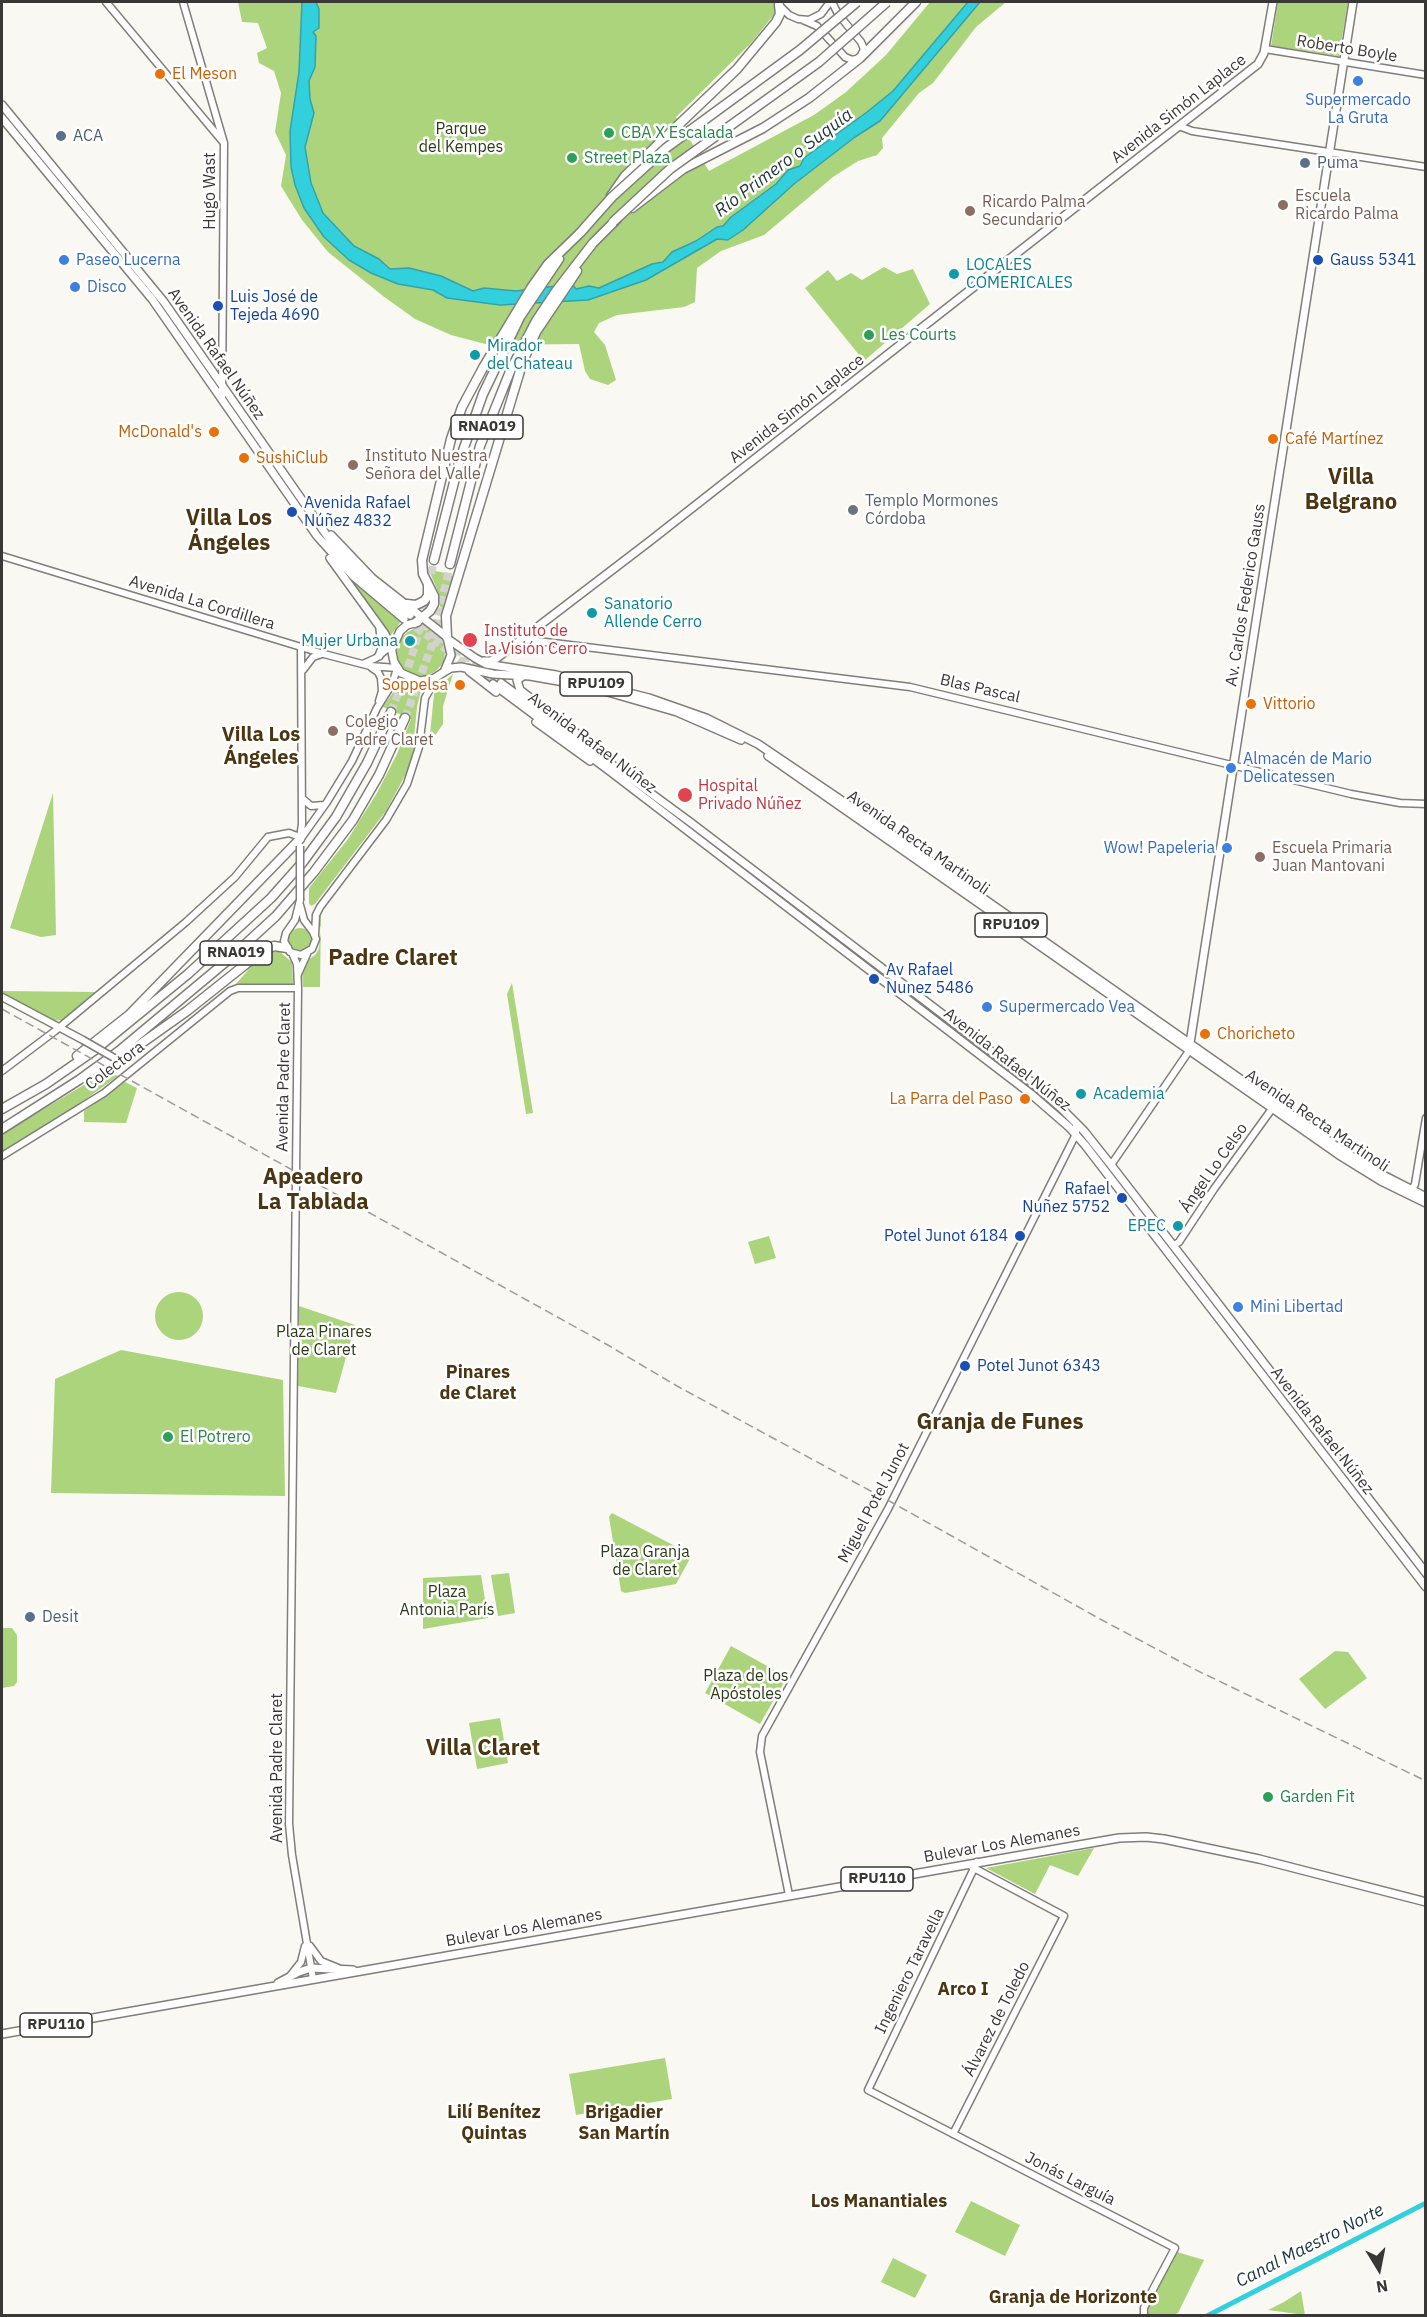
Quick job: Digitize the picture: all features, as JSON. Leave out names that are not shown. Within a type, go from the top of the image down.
[{"type":"highway","name":"RNA019","points":[[434,560],[466,440],[480,401],[505,338],[536,291],[580,233],[637,173],[682,135],[800,50],[857,2]]},
{"type":"highway","name":"RNA019","points":[[450,564],[480,446],[505,382],[566,277],[613,222],[670,170],[819,62],[887,2]]},
{"type":"highway","points":[[613,222],[683,170],[776,120],[829,83],[860,58],[916,2]]},
{"type":"highway","points":[[602,208],[625,176],[716,91],[752,52],[776,22],[780,14],[779,3]]},
{"type":"highway","points":[[447,638],[446,616],[534,331]]},
{"type":"highway","points":[[410,619],[423,617],[432,609],[435,602],[423,574],[422,560],[451,439],[467,395],[505,338]]},
{"type":"highway","points":[[407,604],[416,605],[424,601],[428,596],[428,585]]},
{"type":"highway","name":"RNA019","points":[[2,1110],[46,1084],[115,1034],[216,949],[278,891],[336,817],[367,764],[391,712]]},
{"type":"highway","name":"RNA019","points":[[2,1129],[114,1055],[249,941],[290,902],[326,858],[357,813],[379,775],[405,718]]},
{"type":"highway","points":[[46,1084],[67,1063],[129,1015],[297,847]]},
{"type":"highway","points":[[60,1092],[91,1079],[168,1025],[265,949],[277,945],[289,951]]},
{"type":"main road","points":[[106,2],[224,143]]},
{"type":"main road","name":"Hugo Wast","points":[[183,2],[224,143],[222,400]]},
{"type":"main road","points":[[779,3],[789,15],[821,29],[845,57],[852,60],[860,58],[864,49],[861,42],[831,2],[821,14],[803,20]]},
{"type":"main road","points":[[1265,50],[1273,2]]},
{"type":"main road","name":"Av. Carlos Federico Gauss","points":[[1189,1047],[1353,2]]},
{"type":"main road","name":"Roberto Boyle","points":[[1265,50],[1425,75]]},
{"type":"main road","name":"Avenida Simón Laplace","points":[[475,658],[492,660],[650,541],[1258,64],[1265,50]]},
{"type":"main road","name":"Avenida Rafael Núñez","points":[[2,105],[157,293],[307,509],[347,561],[410,619]]},
{"type":"main road","name":"Avenida Rafael Núñez","points":[[2,118],[152,298],[322,541],[359,582],[410,619]]},
{"type":"main road","points":[[1179,126],[1192,131],[1425,167]]},
{"type":"main road","points":[[307,509],[363,569],[435,627]]},
{"type":"main road","points":[[297,847],[352,761],[377,708],[392,684],[397,669],[392,647],[329,556],[322,541]]},
{"type":"main road","name":"Avenida La Cordillera","points":[[2,556],[324,654],[370,666],[397,669]]},
{"type":"main road","points":[[362,664],[392,647],[400,631],[410,619]]},
{"type":"main road","name":"RPU109","points":[[410,619],[435,627],[475,658]]},
{"type":"main road","points":[[378,624],[382,639],[379,656]]},
{"type":"main road","points":[[300,903],[284,937],[289,951],[301,956],[307,954],[314,946],[316,915],[320,907],[386,820],[407,784],[420,741],[427,693],[449,664],[451,654],[447,638]]},
{"type":"main road","name":"Blas Pascal","points":[[521,639],[910,687],[1352,794],[1400,803],[1425,804]]},
{"type":"main road","points":[[301,646],[302,796],[297,847],[300,903],[309,927],[315,935]]},
{"type":"main road","points":[[302,673],[306,664],[313,657],[324,654]]},
{"type":"main road","name":"Avenida Recta Martinoli","points":[[475,658],[493,665],[556,675],[615,688],[658,701],[706,718],[780,758],[887,831],[1352,1164],[1411,1193],[1425,1203]]},
{"type":"main road","points":[[370,666],[378,672],[381,678],[382,691],[377,708]]},
{"type":"main road","name":"Avenida Recta Martinoli","points":[[440,674],[454,668],[465,668],[493,674],[553,679],[614,693],[704,723],[737,738],[778,762],[1136,1013],[1140,1013],[1189,1047],[1237,1076],[1274,1106]]},
{"type":"main road","points":[[465,668],[577,753],[612,769]]},
{"type":"main road","name":"RPU109","points":[[397,669],[404,676],[416,680],[428,680],[440,674]]},
{"type":"main road","points":[[525,676],[518,679],[519,688],[586,739],[612,769]]},
{"type":"main road","name":"Avenida Rafael Núñez","points":[[501,683],[744,875],[1031,1094],[1076,1134],[1359,1501],[1363,1501],[1391,1528],[1425,1573]]},
{"type":"main road","name":"Avenida Rafael Núñez","points":[[493,684],[743,863],[1029,1080],[1076,1123],[1173,1246],[1376,1515],[1425,1587]]},
{"type":"main road","points":[[302,796],[305,803],[313,807],[322,806],[327,802]]},
{"type":"main road","points":[[854,815],[860,816],[883,832],[887,831]]},
{"type":"main road","points":[[2,1071],[41,1042],[206,904],[240,871],[272,834],[292,833],[297,847]]},
{"type":"main road","points":[[743,863],[746,870],[744,875]]},
{"type":"main road","points":[[755,882],[761,882],[789,903],[798,905]]},
{"type":"main road","points":[[290,927],[299,924],[309,927]]},
{"type":"main road","name":"Avenida Padre Claret","points":[[289,951],[296,961],[298,974],[290,1835],[313,1979]]},
{"type":"main road","name":"Avenida Padre Claret","points":[[298,974],[307,954]]},
{"type":"main road","name":"Colectora","points":[[2,1156],[104,1093],[230,991],[238,988],[298,988]]},
{"type":"main road","points":[[2,997],[134,1068]]},
{"type":"main road","points":[[1110,1177],[1111,1165],[1189,1047]]},
{"type":"main road","name":"Ángel Lo Celso","points":[[1173,1246],[1179,1242],[1274,1106]]},
{"type":"main road","points":[[1411,1193],[1425,1118]]},
{"type":"main road","points":[[1076,1123],[1076,1134]]},
{"type":"main road","name":"Miguel Potel Junot","points":[[789,1895],[760,1752],[762,1736],[888,1509],[1076,1134]]},
{"type":"main road","name":"Avenida Recta Martinoli","points":[[1411,1193],[1425,1197]]},
{"type":"main road","points":[[1158,1240],[1173,1246]]},
{"type":"main road","name":"Bulevar Los Alemanes","points":[[2,2034],[966,1864],[976,1865],[1119,1838],[1146,1837],[1259,1859],[1425,1902]]},
{"type":"main road","name":"Álvarez de Toledo","points":[[953,2134],[1065,1916],[976,1865]]},
{"type":"main road","name":"Ingeniero Taravella","points":[[868,2090],[976,1865]]},
{"type":"main road","points":[[304,1930],[315,1956],[326,1964],[342,1969]]},
{"type":"main road","points":[[285,1980],[301,1962],[304,1950],[304,1930]]},
{"type":"main road","name":"Bulevar Los Alemanes","points":[[261,1989],[311,1968],[368,1970]]},
{"type":"main road","name":"Jonás Larguía","points":[[868,2090],[1175,2248],[1144,2308],[1144,2316]]},
{"type":"green space","points":[[238,2],[302,2],[299,72],[290,131],[324,237],[349,260],[371,273],[398,284],[433,290],[447,298],[500,305],[646,280],[717,239],[729,240],[794,184],[855,137],[880,121],[980,2],[1006,2],[976,27],[933,83],[919,93],[882,138],[883,148],[877,155],[858,161],[833,177],[764,235],[721,251],[697,268],[695,302],[684,307],[617,315],[599,323],[594,332],[605,345],[616,380],[608,385],[590,379],[585,371],[579,344],[489,345],[451,335],[415,319],[328,252],[302,220],[281,186],[286,155],[275,132],[281,93],[274,71],[259,63],[257,53],[267,48],[258,23],[242,22]]},
{"type":"green space","name":"Parque del Kempes","points":[[316,2],[774,2],[776,12],[751,43],[676,117],[709,171],[814,115],[846,92],[886,55],[930,2],[968,2],[893,91],[804,158],[800,166],[788,170],[776,184],[731,217],[723,226],[717,227],[696,241],[672,252],[663,262],[652,264],[599,288],[589,286],[575,289],[516,291],[484,288],[473,291],[441,276],[409,268],[390,269],[379,259],[354,246],[323,213],[311,183],[305,147],[314,113],[309,81],[315,67],[316,36],[312,31],[317,8]]},
{"type":"green space","points":[[1278,2],[1348,2],[1339,56],[1271,46]]},
{"type":"green space","name":"Les Courts","points":[[884,267],[897,274],[913,269],[930,304],[864,361],[805,288],[828,270],[837,281],[851,273],[862,280]]},
{"type":"green space","points":[[340,568],[369,595],[402,620],[391,635]]},
{"type":"green space","points":[[431,570],[450,574],[453,577],[443,608],[440,607],[439,594]]},
{"type":"green space","points":[[421,628],[438,635],[445,652],[438,669],[421,676],[404,669],[397,652],[404,635]]},
{"type":"green space","points":[[453,674],[443,706],[443,724],[429,744],[434,694],[438,687]]},
{"type":"green space","points":[[399,684],[421,690],[414,738],[416,746],[407,772],[386,811],[315,904],[311,906],[309,888],[348,839],[377,793],[397,754],[411,719],[383,707]]},
{"type":"green space","points":[[53,793],[56,935],[41,937],[10,928]]},
{"type":"green space","points":[[321,911],[321,928],[318,919]]},
{"type":"green space","points":[[300,928],[305,929],[311,935],[311,945],[305,951],[300,952],[295,951],[289,945],[288,940],[289,935],[295,929]]},
{"type":"green space","points":[[321,932],[320,987],[303,987],[302,970],[319,948]]},
{"type":"green space","points":[[269,952],[280,952],[292,962],[293,984],[236,984],[254,963]]},
{"type":"green space","points":[[512,983],[533,1113],[526,1114],[507,994]]},
{"type":"green space","points":[[2,991],[96,992],[62,1020],[52,1021],[2,994]]},
{"type":"green space","points":[[107,1071],[118,1076],[65,1114],[2,1152],[2,1134]]},
{"type":"green space","points":[[125,1082],[137,1088],[126,1123],[84,1122],[84,1111]]},
{"type":"green space","points":[[769,1236],[776,1258],[755,1264],[748,1242]]},
{"type":"green space","points":[[179,1292],[196,1299],[203,1316],[196,1333],[179,1340],[162,1333],[155,1316],[162,1299]]},
{"type":"green space","name":"Plaza Pinares de Claret","points":[[299,1306],[355,1325],[336,1393],[298,1386]]},
{"type":"green space","name":"El Potrero","points":[[121,1350],[283,1380],[285,1496],[51,1493],[55,1379]]},
{"type":"green space","name":"Plaza Granja de Claret","points":[[612,1513],[692,1555],[676,1584],[625,1593],[621,1591],[609,1517]]},
{"type":"green space","points":[[509,1573],[515,1613],[498,1616],[491,1575]]},
{"type":"green space","name":"Plaza Antonia París","points":[[481,1575],[488,1618],[423,1629],[423,1578]]},
{"type":"green space","points":[[2,1628],[12,1628],[17,1635],[17,1682],[14,1686],[2,1688]]},
{"type":"green space","name":"Plaza de los Apóstoles","points":[[731,1646],[787,1677],[760,1724],[705,1693]]},
{"type":"green space","points":[[1335,1651],[1348,1652],[1367,1678],[1325,1709],[1299,1679]]},
{"type":"green space","points":[[500,1718],[508,1763],[477,1769],[469,1723]]},
{"type":"green space","points":[[1094,1848],[1078,1876],[1050,1865],[1035,1894],[986,1868]]},
{"type":"green space","points":[[665,2058],[672,2099],[576,2115],[569,2074]]},
{"type":"green space","points":[[971,2201],[1020,2225],[1005,2256],[955,2232]]},
{"type":"green space","points":[[1177,2252],[1204,2260],[1178,2313],[1148,2316],[1149,2304]]},
{"type":"green space","points":[[893,2258],[927,2275],[915,2298],[881,2282]]},
{"type":"green space","points":[[1301,2291],[1305,2315],[1268,2310],[1284,2302]]},
{"type":"water","points":[[302,2],[316,2],[319,9],[319,28],[313,32],[316,36],[315,67],[309,81],[314,113],[305,147],[311,183],[323,213],[354,246],[379,259],[390,269],[409,268],[441,276],[473,291],[484,288],[516,291],[572,284],[576,289],[589,286],[599,288],[652,264],[663,262],[672,252],[696,241],[717,227],[723,226],[731,217],[776,184],[788,170],[800,166],[804,158],[893,91],[968,2],[980,2],[880,121],[855,137],[794,184],[743,230],[728,240],[717,239],[646,280],[588,300],[500,305],[447,298],[433,290],[398,284],[371,273],[349,260],[324,237],[304,208],[291,167],[290,131],[299,72]]},
{"type":"waterway","name":"Canal Maestro Norte","points":[[1207,2316],[1426,2203]]},
{"type":"tunnel","points":[[391,712],[417,639],[434,560]]},
{"type":"tunnel","points":[[405,718],[432,645],[450,564]]},
{"type":"tunnel","points":[[414,618],[501,683]]},
{"type":"tunnel","points":[[408,622],[493,684]]},
{"type":"railway","points":[[2,1009],[1100,1619],[1194,1669],[1426,1781]]},
{"type":"place","name":"El Meson","points":[[160,74]]},
{"type":"place","name":"Supermercado La Gruta","points":[[1358,81]]},
{"type":"place","name":"CBA X Escalada","points":[[609,133]]},
{"type":"place","name":"ACA","points":[[61,136]]},
{"type":"place","name":"Street Plaza","points":[[572,158]]},
{"type":"place","name":"Puma","points":[[1305,163]]},
{"type":"place","name":"Escuela Ricardo Palma","points":[[1283,205]]},
{"type":"place","name":"Ricardo Palma Secundario","points":[[970,211]]},
{"type":"place","name":"Paseo Lucerna","points":[[64,260]]},
{"type":"place","name":"Gauss 5341","points":[[1318,260]]},
{"type":"place","name":"LOCALES COMERICALES","points":[[954,274]]},
{"type":"place","name":"Disco","points":[[75,287]]},
{"type":"place","name":"Luis José de Tejeda 4690","points":[[218,306]]},
{"type":"place","name":"Les Courts","points":[[869,335]]},
{"type":"place","name":"Mirador del Chateau","points":[[475,355]]},
{"type":"place","name":"McDonald's","points":[[214,432]]},
{"type":"place","name":"Café Martínez","points":[[1273,439]]},
{"type":"place","name":"SushiClub","points":[[244,458]]},
{"type":"place","name":"Instituto Nuestra Señora del Valle","points":[[353,465]]},
{"type":"place","name":"Templo Mormones Córdoba","points":[[853,510]]},
{"type":"place","name":"Avenida Rafael Núñez 4832","points":[[292,512]]},
{"type":"place","name":"Sanatorio Allende Cerro","points":[[592,613]]},
{"type":"place","name":"Instituto de la Visión Cerro","points":[[470,640]]},
{"type":"place","name":"Mujer Urbana","points":[[410,641]]},
{"type":"place","name":"Soppelsa","points":[[460,685]]},
{"type":"place","name":"Vittorio","points":[[1251,704]]},
{"type":"place","name":"Colegio Padre Claret","points":[[333,731]]},
{"type":"place","name":"Almacén de Mario Delicatessen","points":[[1231,768]]},
{"type":"place","name":"Hospital Privado Núñez","points":[[685,795]]},
{"type":"place","name":"Wow! Papeleria","points":[[1227,848]]},
{"type":"place","name":"Escuela Primaria Juan Mantovani","points":[[1260,857]]},
{"type":"place","name":"Av Rafael Nunez 5486","points":[[874,979]]},
{"type":"place","name":"Supermercado Vea","points":[[987,1007]]},
{"type":"place","name":"Choricheto","points":[[1205,1034]]},
{"type":"place","name":"Academia","points":[[1081,1094]]},
{"type":"place","name":"La Parra del Paso","points":[[1025,1099]]},
{"type":"place","name":"Rafael Nuñez 5752","points":[[1122,1198]]},
{"type":"place","name":"EPEC","points":[[1178,1226]]},
{"type":"place","name":"Potel Junot 6184","points":[[1020,1236]]},
{"type":"place","name":"Mini Libertad","points":[[1238,1307]]},
{"type":"place","name":"Potel Junot 6343","points":[[965,1366]]},
{"type":"place","name":"El Potrero","points":[[168,1437]]},
{"type":"place","name":"Desit","points":[[30,1617]]},
{"type":"place","name":"Garden Fit","points":[[1268,1797]]},
{"type":"district","name":"Villa Belgrano","points":[[1351,490]]},
{"type":"district","name":"Villa Los Ángeles","points":[[229,532]]},
{"type":"district","name":"Villa Los Ángeles","points":[[261,746]]},
{"type":"district","name":"Padre Claret","points":[[393,959]]},
{"type":"district","name":"Apeadero La Tablada","points":[[313,1190]]},
{"type":"district","name":"Pinares de Claret","points":[[478,1383]]},
{"type":"district","name":"Granja de Funes","points":[[1000,1423]]},
{"type":"district","name":"Villa Claret","points":[[483,1749]]},
{"type":"district","name":"Arco I","points":[[963,1990]]},
{"type":"district","name":"Lilí Benítez Quintas","points":[[494,2123]]},
{"type":"district","name":"Brigadier San Martín","points":[[624,2123]]},
{"type":"district","name":"Los Manantiales","points":[[879,2202]]},
{"type":"district","name":"Granja de Horizonte","points":[[1073,2298]]},
{"type":"water label","name":"Río Primero o Suquía","points":[[784,163]]}]
